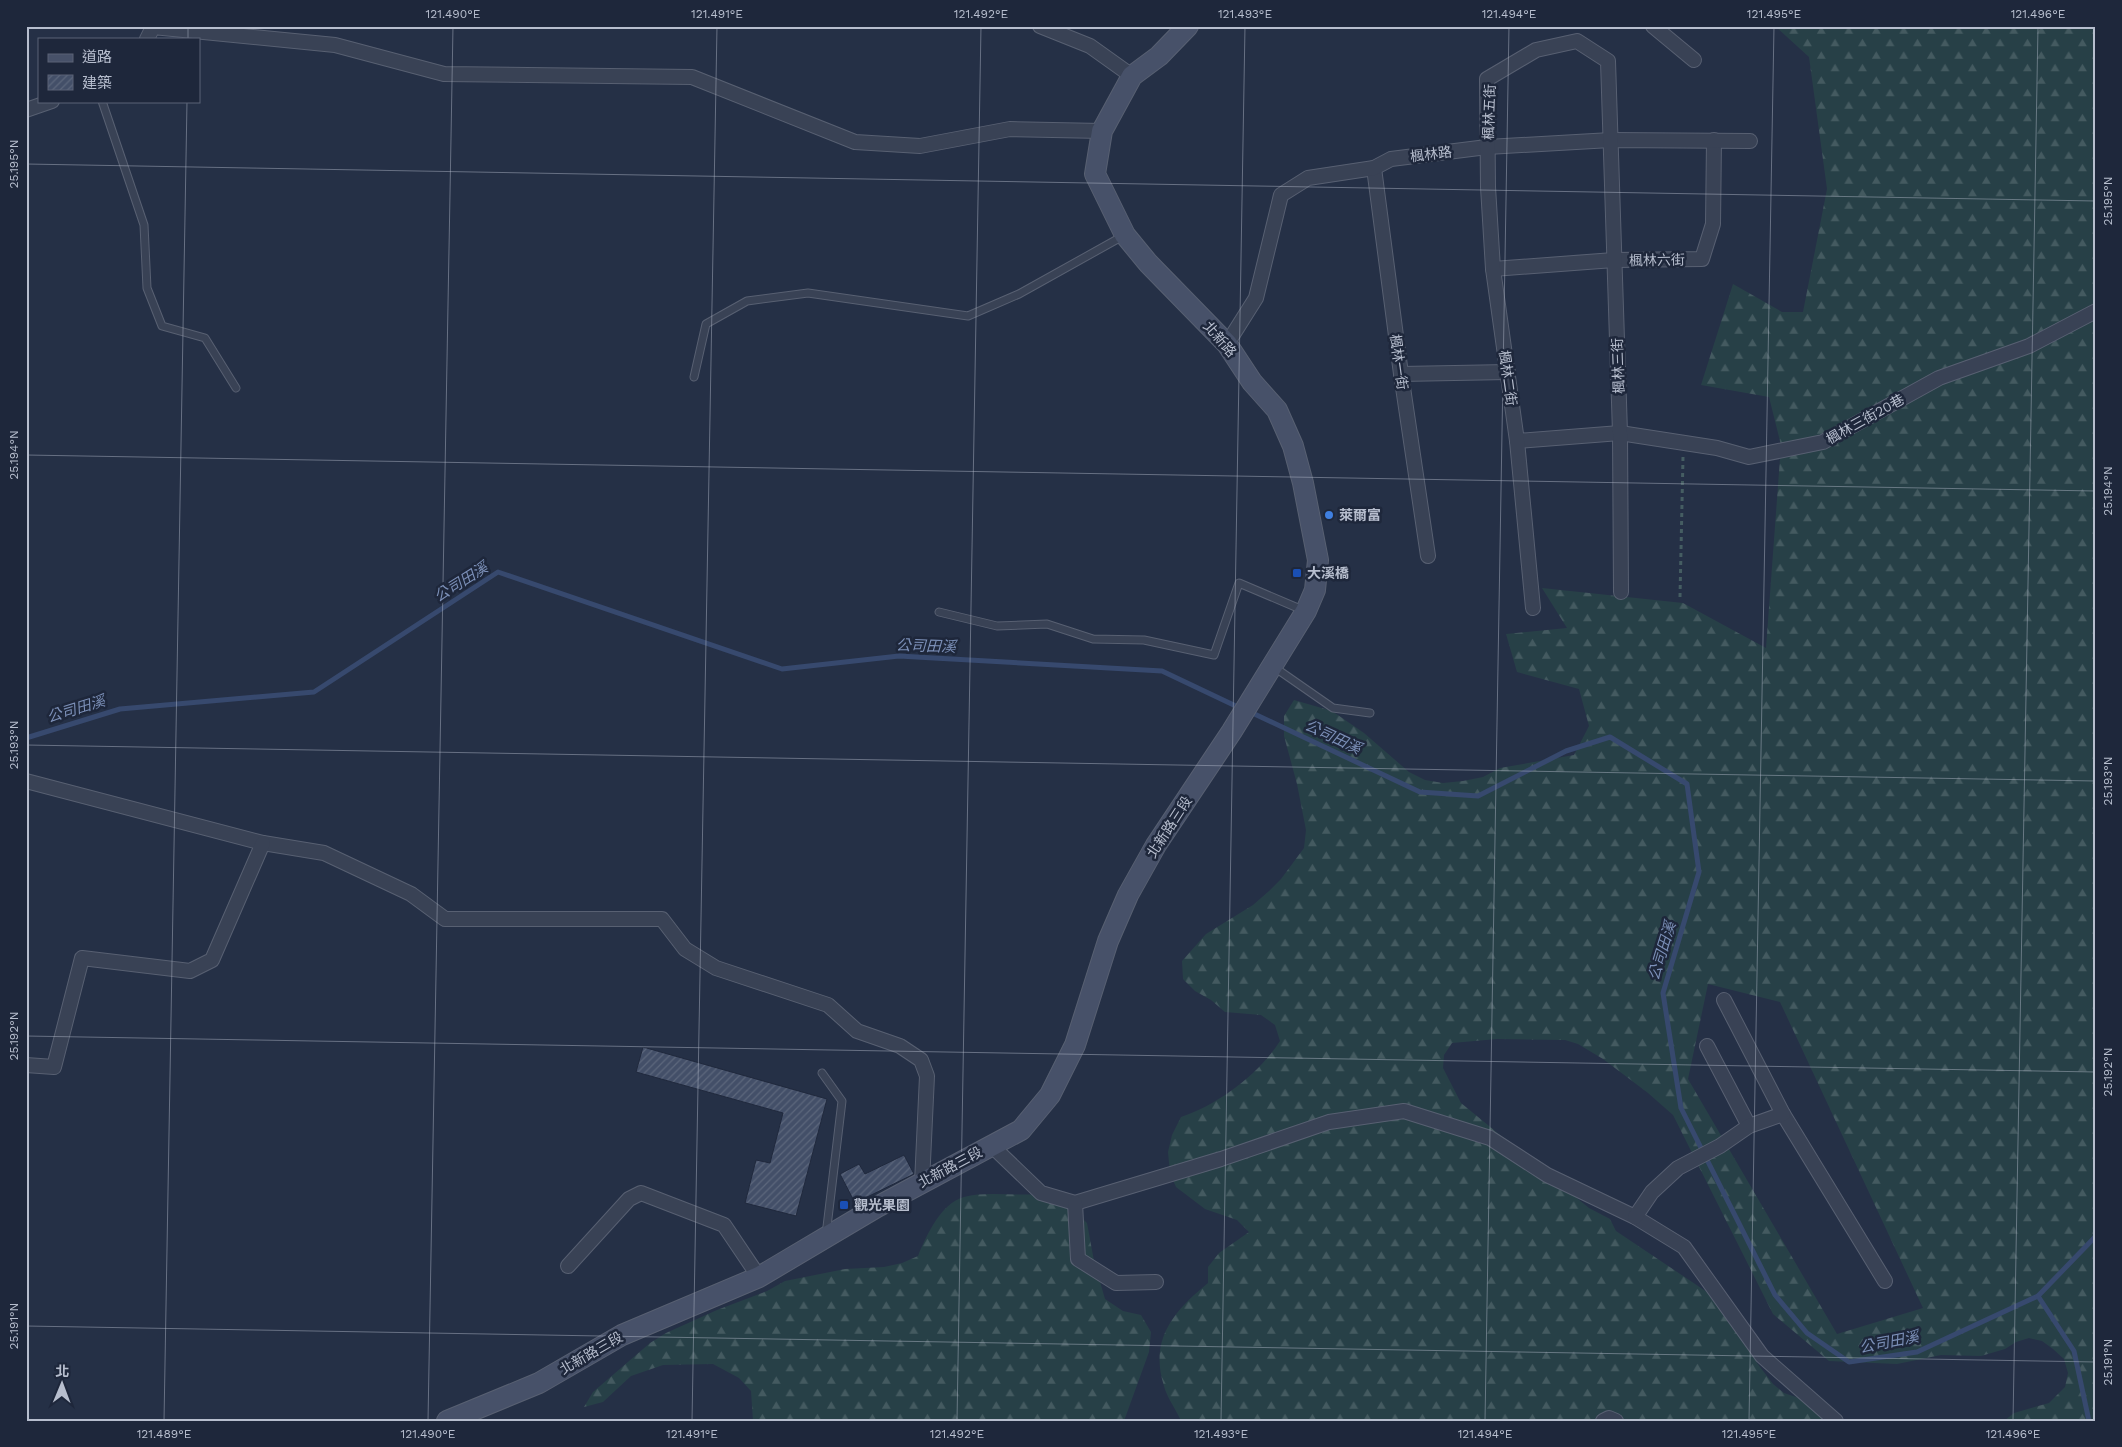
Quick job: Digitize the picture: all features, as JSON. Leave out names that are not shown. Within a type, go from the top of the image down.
[{"type":"main road","name":"北新路","points":[[1188,26],[1159,56],[1132,76],[1102,131],[1095,174],[1125,235],[1148,263],[1227,344],[1252,382],[1277,410],[1293,446],[1311,519],[1318,560],[1315,590],[1306,611],[1232,731]]},
{"type":"main road","name":"北新路三段","points":[[447,1421],[539,1383],[622,1335],[759,1277],[825,1237],[1021,1130],[1050,1095],[1075,1045],[1108,942],[1128,895],[1156,845],[1232,731]]},
{"type":"street","points":[[1040,26],[1090,46],[1132,76]]},
{"type":"street","points":[[1653,26],[1694,60]]},
{"type":"street","points":[[150,31],[335,45],[444,74],[692,77],[855,142],[920,146],[1010,129],[1102,131]]},
{"type":"street","name":"楓林五街","points":[[1487,147],[1487,79],[1536,50],[1577,41],[1608,61],[1611,140]]},
{"type":"street","points":[[26,110],[49,102]]},
{"type":"street","name":"楓林路","points":[[1227,344],[1256,298],[1281,195],[1308,178],[1374,168],[1391,159],[1487,147],[1611,140],[1750,141]]},
{"type":"street","name":"楓林三街","points":[[1611,140],[1620,433],[1621,592]]},
{"type":"street","name":"楓林六街","points":[[1493,269],[1614,260],[1702,259],[1713,224],[1714,140]]},
{"type":"street","name":"楓林二街","points":[[1487,147],[1493,269],[1518,441],[1533,608]]},
{"type":"street","name":"楓林一街","points":[[1374,168],[1400,374],[1428,556]]},
{"type":"street","name":"楓林三街20巷","points":[[1518,441],[1620,433],[1717,448],[1749,457],[1823,442],[1939,378],[2029,346],[2096,311]]},
{"type":"street","points":[[1400,374],[1508,372]]},
{"type":"street","points":[[26,781],[263,843],[324,853],[411,894],[445,919],[662,919],[685,949],[716,968],[828,1005],[857,1031],[900,1046],[921,1060],[927,1076],[922,1183]]},
{"type":"street","points":[[26,1065],[54,1067],[82,958],[190,971],[212,960],[263,843]]},
{"type":"street","points":[[1724,1000],[1783,1114],[1885,1281]]},
{"type":"street","points":[[1707,1046],[1749,1126]]},
{"type":"street","points":[[991,1145],[1042,1193],[1075,1202],[1221,1160],[1329,1122],[1404,1111],[1490,1138],[1547,1175],[1635,1217],[1684,1247],[1762,1356],[1836,1421]]},
{"type":"street","points":[[1635,1217],[1652,1192],[1678,1168],[1720,1146],[1749,1126],[1783,1114]]},
{"type":"street","points":[[568,1266],[629,1199],[641,1194],[724,1225],[759,1277]]},
{"type":"street","points":[[1075,1202],[1078,1259],[1116,1283],[1156,1282]]},
{"type":"street","points":[[1603,1421],[1609,1418],[1616,1421]]},
{"type":"lane","points":[[102,102],[144,225],[147,288],[162,326],[205,338],[236,388]]},
{"type":"lane","points":[[694,377],[706,324],[747,301],[808,293],[968,316],[1019,294],[1125,235]]},
{"type":"lane","points":[[939,612],[997,626],[1047,624],[1093,639],[1144,640],[1214,655],[1239,583],[1306,611]]},
{"type":"lane","points":[[1272,665],[1333,708],[1370,713]]},
{"type":"lane","points":[[822,1073],[842,1101],[825,1237]]},
{"type":"path","points":[[1680,597],[1683,443]]},
{"type":"green space","points":[[1775,26],[2096,26],[2096,1421],[2004,1421],[2014,1413],[2049,1403],[2065,1387],[2068,1373],[2064,1359],[2042,1341],[2029,1338],[2016,1342],[2005,1349],[1981,1356],[1941,1355],[1897,1364],[1829,1361],[1773,1314],[1673,1115],[1648,1093],[1603,1059],[1578,1044],[1565,1040],[1497,1039],[1452,1043],[1444,1055],[1443,1068],[1461,1103],[1589,1208],[1610,1219],[1616,1231],[1707,1292],[1747,1337],[1757,1363],[1773,1384],[1784,1393],[1817,1404],[1843,1421],[1181,1421],[1167,1395],[1160,1369],[1162,1340],[1175,1316],[1208,1283],[1208,1267],[1219,1253],[1249,1232],[1237,1220],[1205,1209],[1176,1187],[1170,1173],[1168,1152],[1172,1135],[1181,1117],[1209,1105],[1236,1087],[1261,1065],[1280,1041],[1275,1025],[1261,1015],[1225,1012],[1211,1000],[1195,991],[1183,979],[1182,961],[1206,934],[1253,905],[1269,891],[1281,879],[1304,848],[1306,830],[1297,784],[1284,736],[1284,716],[1294,700],[1332,711],[1364,733],[1409,772],[1425,780],[1443,783],[1463,781],[1483,777],[1500,768],[1574,755],[1589,726],[1579,689],[1517,672],[1506,634],[1567,628],[1542,588],[1683,603],[1766,648],[1781,445],[1769,397],[1701,385],[1733,284],[1782,312],[1803,312],[1827,189],[1809,57]],"holes":[[[1708,984],[1780,1002],[1923,1308],[1837,1334],[1688,1079]]]},
{"type":"green space","points":[[981,1194],[1037,1194],[1073,1209],[1087,1223],[1094,1261],[1105,1299],[1123,1311],[1141,1315],[1151,1332],[1149,1352],[1124,1421],[753,1421],[751,1391],[739,1378],[713,1364],[663,1365],[631,1376],[603,1402],[584,1407],[593,1392],[650,1343],[666,1333],[717,1310],[767,1291],[785,1281],[845,1269],[884,1267],[902,1263],[918,1256],[925,1239],[941,1213],[956,1200],[964,1197]]},
{"type":"building","points":[[643,1047],[827,1099],[796,1216],[745,1203],[756,1160],[770,1163],[783,1113],[636,1072]]},
{"type":"building","points":[[904,1155],[914,1174],[855,1203],[840,1174],[859,1164],[865,1174]]},
{"type":"waterway","name":"公司田溪","points":[[26,738],[120,709],[314,692],[498,572],[782,669],[899,656],[1162,671],[1240,708]]},
{"type":"waterway","name":"公司田溪","points":[[1248,711],[1420,792],[1478,796],[1566,751],[1610,737],[1687,784],[1699,872],[1663,993],[1681,1108],[1775,1295],[1807,1333],[1849,1362],[1917,1352],[2038,1296],[2074,1351],[2089,1421]]},
{"type":"waterway","points":[[2038,1296],[2096,1236]]},
{"type":"place","name":"萊爾富","points":[[1329,515]]},
{"type":"place","name":"大溪橋","points":[[1297,573]]},
{"type":"place","name":"觀光果園","points":[[844,1205]]}]
